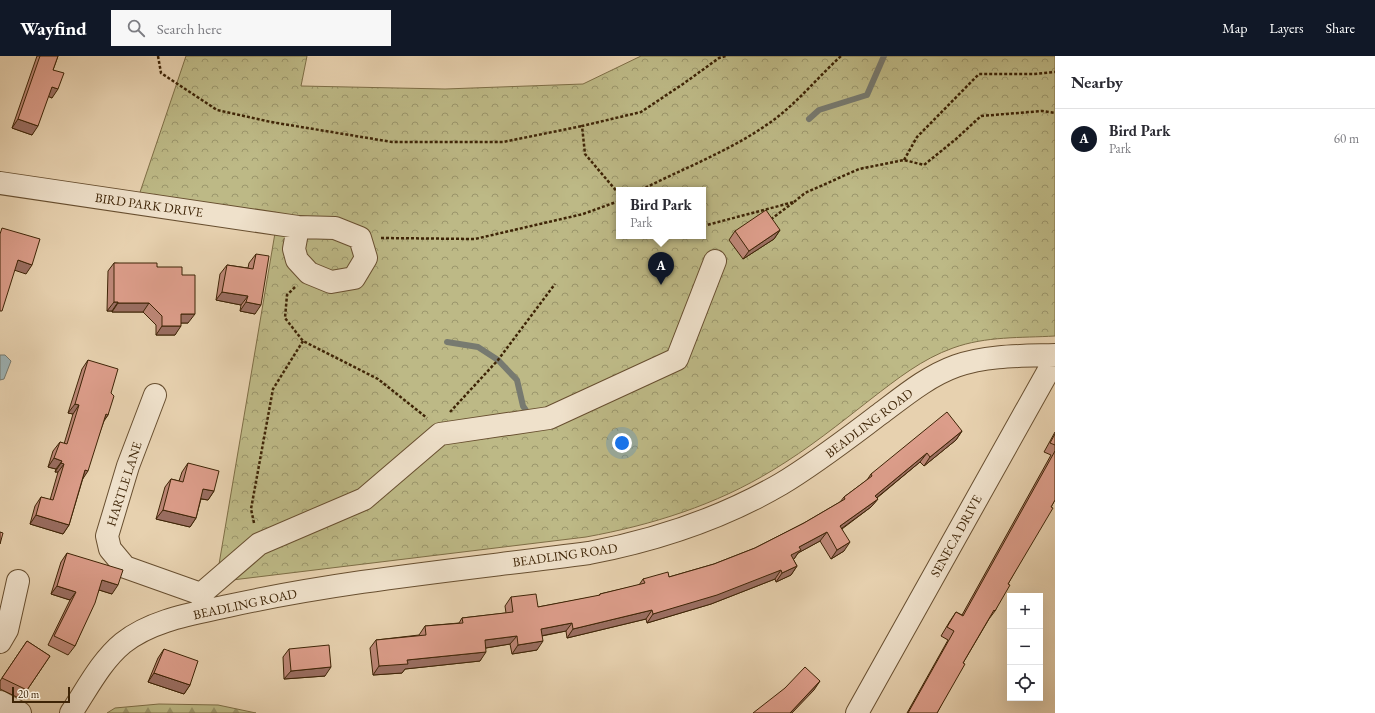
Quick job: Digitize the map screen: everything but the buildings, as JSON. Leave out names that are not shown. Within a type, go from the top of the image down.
[{"type":"street","name":"BIRD PARK DRIVE","points":[[0,183],[298,227],[335,228],[360,238]]},
{"type":"street","points":[[298,227],[294,248],[297,260],[309,273],[331,282],[354,278],[366,258],[360,238]]},
{"type":"street","points":[[203,602],[259,544],[364,499],[438,430],[549,418],[677,359],[715,261]]},
{"type":"street","name":"BEADLING ROAD","points":[[71,713],[104,663],[123,643],[146,629],[171,620],[203,602],[298,592],[589,553],[630,545],[669,534],[745,504],[781,484],[819,460],[912,389],[936,375],[956,366],[981,360],[1006,356],[1055,355]]},
{"type":"street","name":"SENECA DRIVE","points":[[857,713],[1055,359]]},
{"type":"street","name":"HARTLE LANE","points":[[155,395],[128,466],[107,536],[110,549],[125,567],[203,602]]},
{"type":"street","points":[[0,642],[7,630],[18,581]]},
{"type":"street","points":[[0,702],[20,713]]},
{"type":"path","points":[[158,56],[161,73],[217,110],[271,122],[392,142],[503,142],[641,112],[719,58],[726,56]]},
{"type":"path","points":[[647,187],[675,172],[726,149],[766,126],[796,101],[841,56]]},
{"type":"path","points":[[904,160],[917,137],[979,74],[1034,74],[1055,72]]},
{"type":"path","points":[[769,220],[805,193],[859,169],[904,160],[924,165],[981,116],[1042,111],[1055,113]]},
{"type":"path","points":[[582,126],[585,154],[616,190]]},
{"type":"path","points":[[360,238],[475,239],[583,214],[616,202]]},
{"type":"path","points":[[706,225],[794,202]]},
{"type":"path","points":[[309,273],[287,295],[285,318],[303,341],[378,379],[438,430],[498,360],[555,284]]},
{"type":"path","points":[[259,544],[251,509],[273,389],[303,341]]},
{"type":"green space","points":[[186,56],[307,56],[301,86],[445,89],[583,84],[641,56],[1055,56],[1055,336],[991,339],[953,348],[910,370],[811,445],[773,470],[729,494],[659,520],[611,532],[586,537],[216,582],[275,233],[134,210]]},
{"type":"green space","points":[[159,704],[218,705],[256,713],[107,713],[115,708]]},
{"type":"water","points":[[0,355],[5,355],[11,361],[4,379],[0,380]]},
{"type":"waterway","points":[[809,119],[819,110],[867,95],[884,56]]},
{"type":"waterway","points":[[447,342],[478,347],[498,360],[517,380],[523,406],[529,415]]},
{"type":"place","name":"Bird Park","points":[[661,285]]}]
